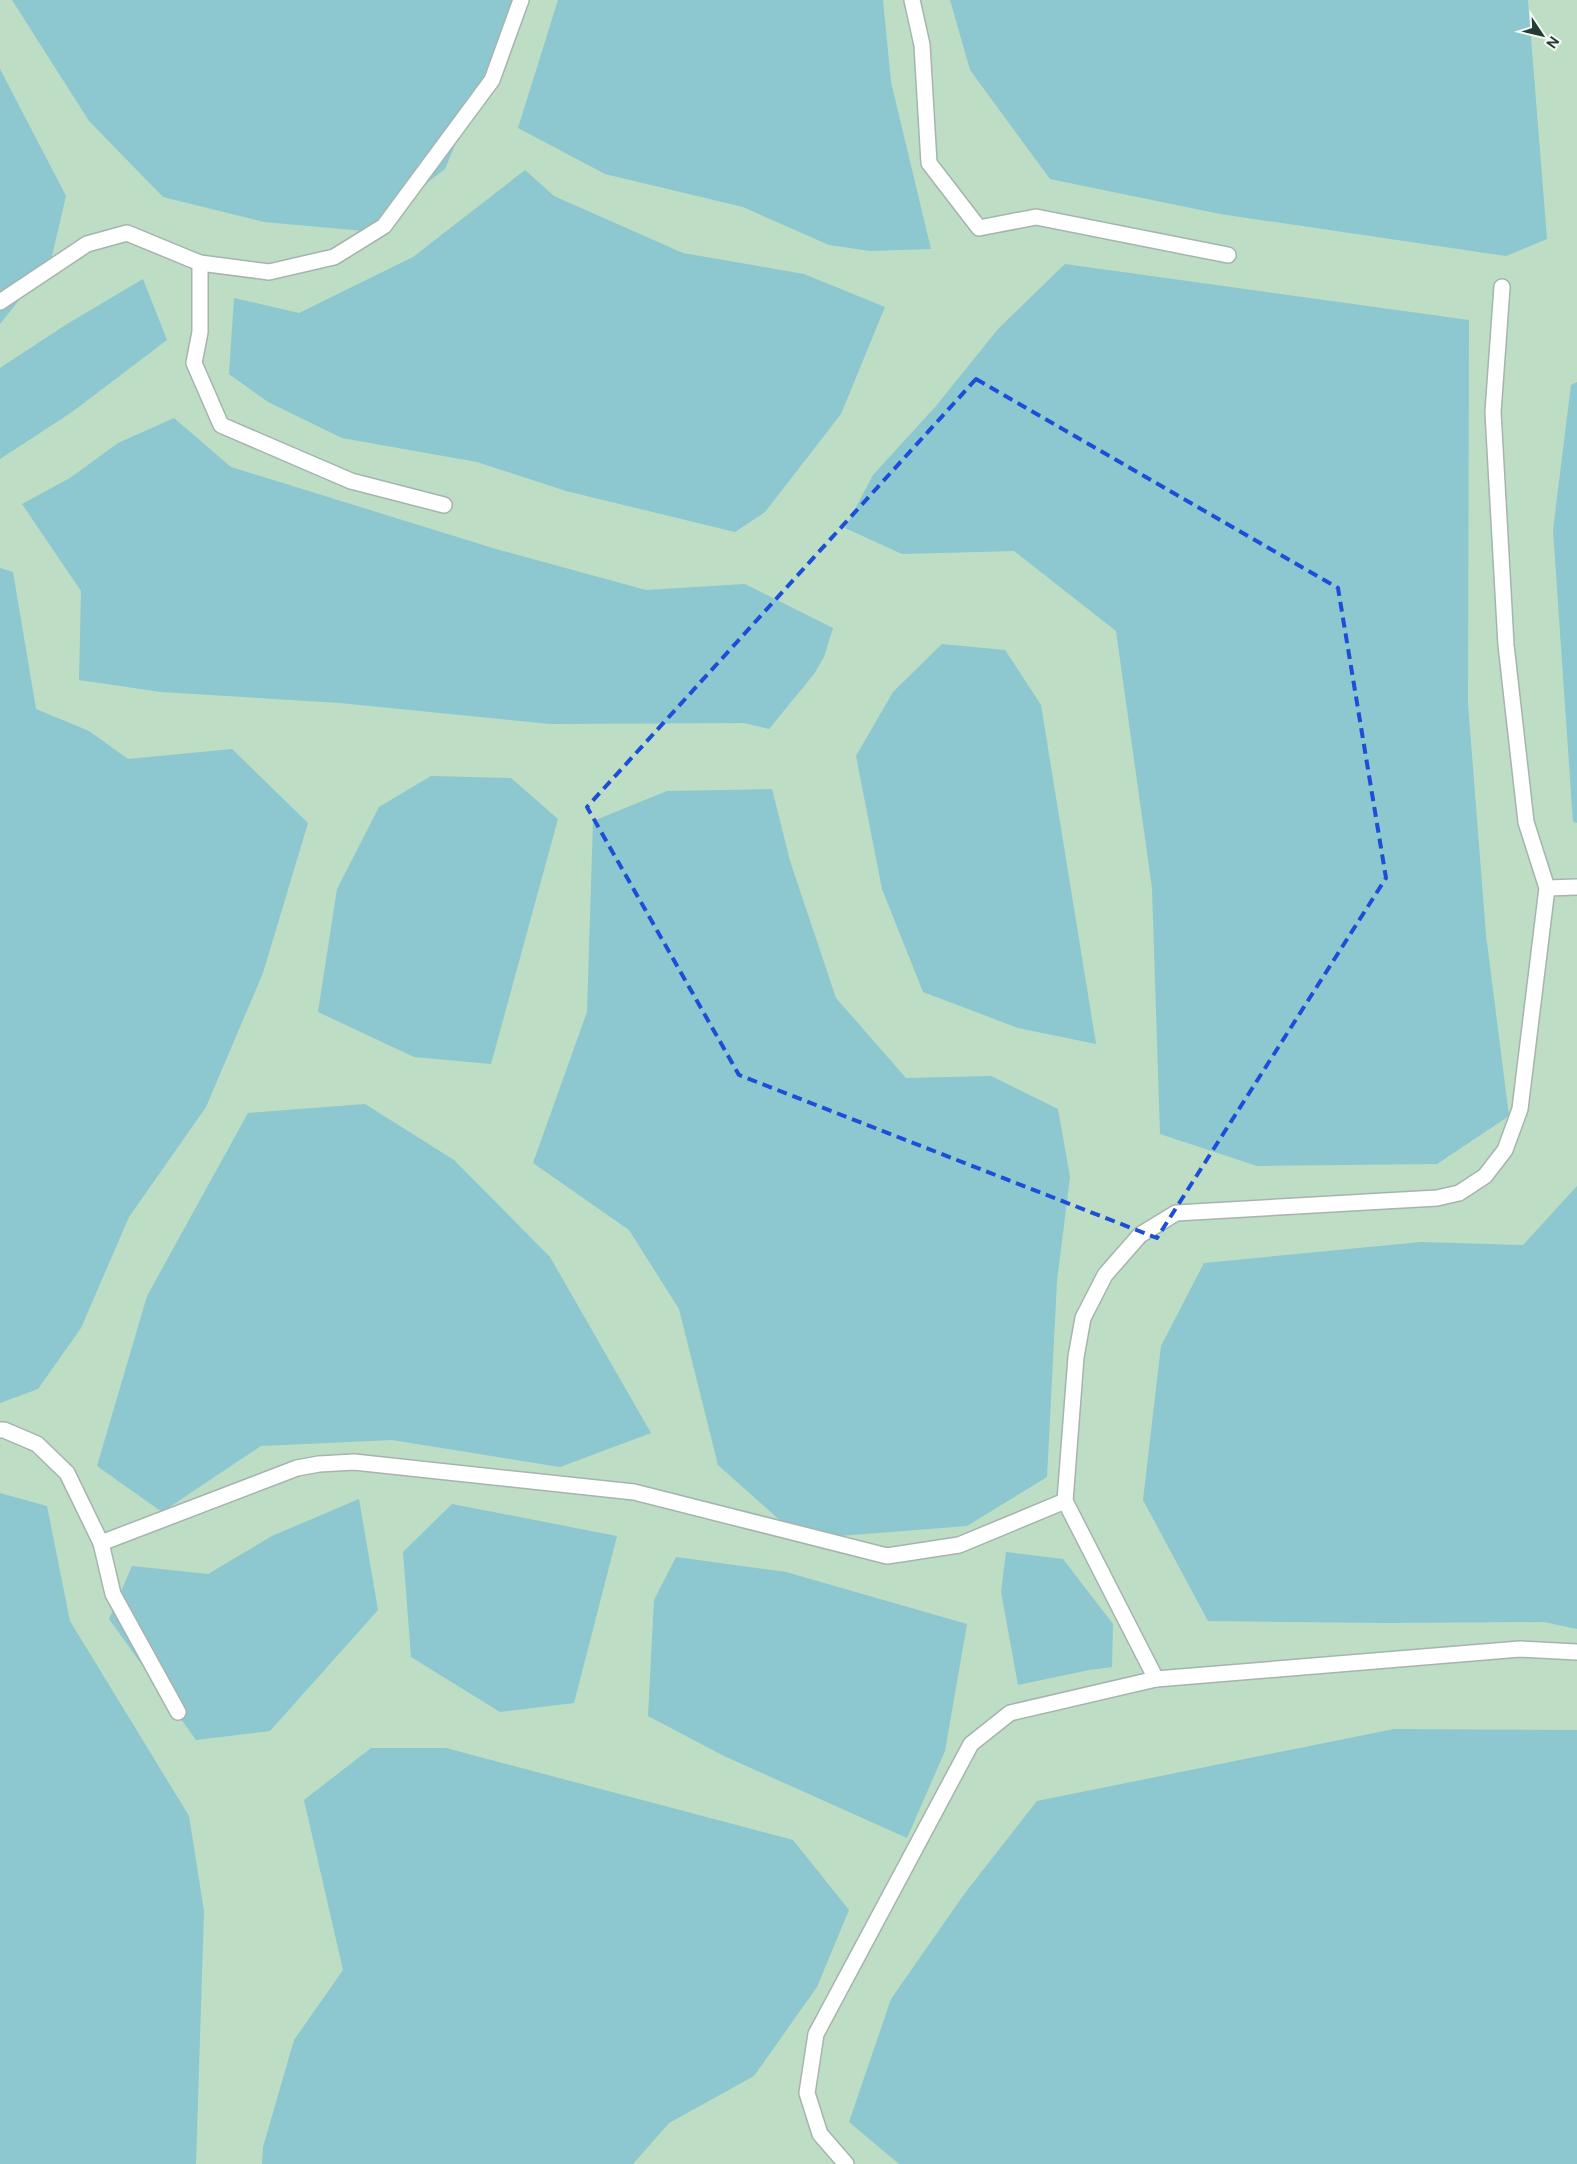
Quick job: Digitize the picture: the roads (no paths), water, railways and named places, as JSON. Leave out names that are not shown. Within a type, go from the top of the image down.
[{"type":"lane","points":[[0,302],[87,244],[127,232],[200,263],[269,272],[334,257],[384,226],[492,80],[521,0]]},
{"type":"lane","points":[[912,0],[922,45],[929,162],[979,228],[1036,217],[1228,255]]},
{"type":"lane","points":[[200,263],[200,332],[194,362],[221,425],[351,481],[444,505]]},
{"type":"lane","points":[[1156,1679],[1065,1501],[1076,1357],[1083,1318],[1105,1274],[1140,1235],[1176,1213],[1437,1198],[1458,1193],[1485,1176],[1505,1150],[1520,1109],[1547,888],[1526,822],[1506,645],[1493,412],[1502,286]]},
{"type":"lane","points":[[1547,888],[1577,887]]},
{"type":"lane","points":[[0,1430],[37,1444],[67,1473],[101,1543],[112,1594],[178,1712]]},
{"type":"lane","points":[[101,1543],[298,1468],[319,1464],[354,1462],[634,1492],[886,1556],[959,1545],[1065,1501]]},
{"type":"lane","points":[[846,2164],[820,2134],[807,2093],[816,2034],[971,1744],[1010,1713],[1156,1679],[1520,1649],[1577,1652]]},
{"type":"water","points":[[12,0],[512,0],[511,11],[445,169],[364,231],[264,222],[163,197],[89,121]]},
{"type":"water","points":[[558,0],[883,0],[891,82],[931,249],[870,251],[829,245],[743,207],[605,174],[518,128]]},
{"type":"water","points":[[950,0],[1528,0],[1547,239],[1506,256],[1220,214],[1050,179],[970,70]]},
{"type":"water","points":[[0,69],[66,196],[51,260],[0,324]]},
{"type":"water","points":[[525,170],[554,196],[683,253],[804,274],[885,307],[841,414],[765,512],[735,532],[566,491],[477,462],[342,438],[268,402],[229,374],[234,298],[299,313],[413,257]]},
{"type":"water","points":[[1065,264],[1469,320],[1468,704],[1486,935],[1509,1116],[1437,1164],[1257,1166],[1160,1134],[1152,888],[1116,631],[1014,551],[902,554],[845,528],[873,475],[936,406],[998,329]]},
{"type":"water","points":[[143,279],[167,340],[72,412],[0,459],[0,368],[67,324]]},
{"type":"water","points":[[1577,382],[1577,823],[1573,822],[1553,530],[1571,385]]},
{"type":"water","points":[[174,418],[231,467],[496,549],[646,590],[745,584],[833,628],[824,657],[814,674],[769,729],[744,723],[550,724],[340,703],[161,692],[79,680],[81,591],[22,504],[70,478],[118,443]]},
{"type":"water","points":[[0,568],[13,572],[36,709],[89,731],[128,759],[232,749],[308,823],[263,973],[206,1107],[129,1217],[81,1328],[38,1389],[0,1403]]},
{"type":"water","points":[[942,644],[1005,650],[1041,705],[1096,1044],[1018,1028],[923,992],[882,889],[856,756],[893,692]]},
{"type":"water","points":[[431,776],[511,778],[558,819],[491,1064],[414,1057],[318,1012],[337,889],[379,807]]},
{"type":"water","points":[[772,789],[790,861],[836,998],[906,1078],[991,1076],[1058,1109],[1070,1177],[1057,1281],[1047,1477],[967,1526],[801,1539],[718,1465],[679,1309],[629,1230],[533,1163],[587,1012],[593,821],[667,791]]},
{"type":"water","points":[[365,1104],[454,1160],[550,1257],[651,1433],[560,1467],[392,1440],[261,1446],[162,1512],[97,1466],[147,1296],[248,1113]]},
{"type":"water","points":[[1577,1186],[1577,1629],[1544,1622],[1208,1621],[1143,1500],[1161,1346],[1204,1263],[1421,1242],[1523,1245]]},
{"type":"water","points":[[0,1493],[47,1506],[70,1621],[189,1816],[204,1911],[196,2164],[0,2164]]},
{"type":"water","points":[[359,1499],[378,1610],[270,1731],[196,1740],[109,1619],[132,1566],[208,1574],[272,1536]]},
{"type":"water","points":[[452,1504],[617,1536],[574,1703],[500,1712],[411,1657],[403,1552]]},
{"type":"water","points":[[1006,1552],[1063,1559],[1113,1624],[1112,1667],[1018,1685],[1001,1592]]},
{"type":"water","points":[[676,1557],[786,1572],[967,1624],[945,1751],[907,1838],[724,1756],[648,1716],[654,1600]]},
{"type":"water","points":[[1394,1729],[1577,1730],[1577,2164],[899,2164],[849,2122],[891,1999],[965,1893],[1037,1801]]},
{"type":"water","points":[[371,1748],[446,1748],[793,1840],[849,1910],[817,1987],[754,2076],[669,2123],[633,2164],[262,2164],[263,2147],[294,2040],[343,1970],[304,1800]]}]
